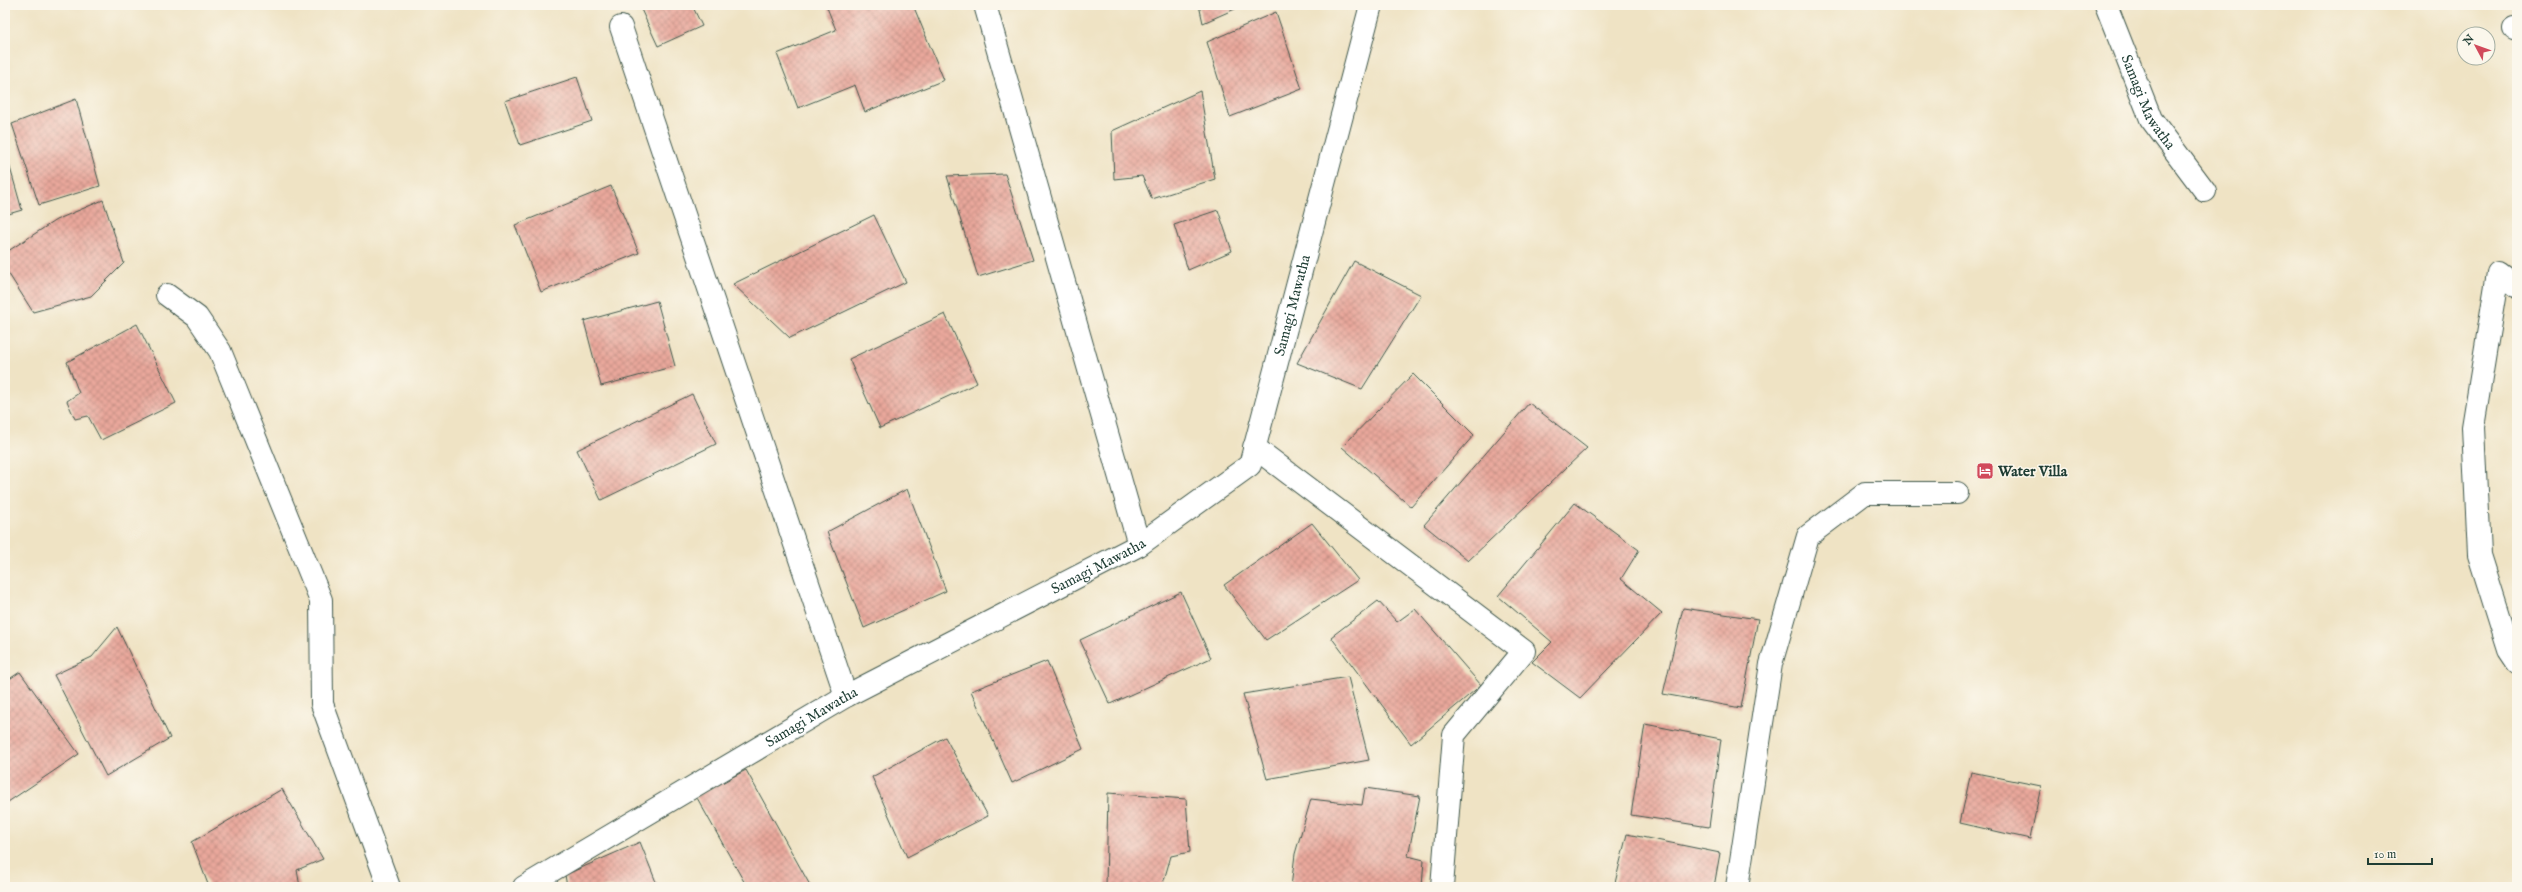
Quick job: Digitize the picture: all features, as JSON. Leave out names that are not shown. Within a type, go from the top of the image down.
[{"type":"street","points":[[985,5],[1139,545]]},
{"type":"street","name":"Samagi Mawatha","points":[[524,887],[846,696],[1139,545],[1250,465],[1371,5]]},
{"type":"street","name":"Samagi Mawatha","points":[[2106,5],[2150,119],[2205,191]]},
{"type":"street","points":[[621,27],[846,696]]},
{"type":"street","points":[[2517,287],[2498,273],[2473,426],[2479,554],[2509,650],[2517,662]]},
{"type":"street","points":[[167,295],[197,317],[220,351],[321,600],[322,704],[389,887]]},
{"type":"street","points":[[1254,447],[1524,651],[1454,735],[1442,887]]},
{"type":"street","points":[[1738,887],[1771,664],[1808,536],[1865,493],[1957,493]]},
{"type":"building","points":[[639,5],[692,5],[702,26],[658,46]]},
{"type":"building","points":[[826,5],[913,5],[944,80],[865,112],[855,85],[798,108],[777,54],[836,30]]},
{"type":"building","points":[[1199,5],[1244,5],[1203,23]]},
{"type":"building","points":[[1276,12],[1302,89],[1230,117],[1207,42]]},
{"type":"building","points":[[577,77],[592,121],[520,145],[505,101]]},
{"type":"building","points":[[1200,91],[1215,179],[1152,199],[1142,176],[1114,179],[1112,131]]},
{"type":"building","points":[[76,99],[100,186],[39,205],[12,124]]},
{"type":"building","points":[[5,150],[22,210],[5,215]]},
{"type":"building","points":[[1005,174],[1033,260],[978,277],[947,176]]},
{"type":"building","points":[[611,186],[639,253],[541,292],[515,225]]},
{"type":"building","points":[[103,200],[124,263],[91,296],[33,312],[5,268],[5,253],[56,220]]},
{"type":"building","points":[[1218,210],[1232,251],[1188,270],[1174,225]]},
{"type":"building","points":[[874,215],[906,282],[790,338],[733,284]]},
{"type":"building","points":[[1354,261],[1421,295],[1362,389],[1297,363]]},
{"type":"building","points":[[657,301],[675,366],[601,386],[584,321]]},
{"type":"building","points":[[945,314],[977,383],[880,428],[849,359]]},
{"type":"building","points":[[137,324],[176,403],[101,440],[88,416],[75,419],[67,401],[79,393],[67,362]]},
{"type":"building","points":[[1413,374],[1474,435],[1411,507],[1342,447]]},
{"type":"building","points":[[692,394],[716,444],[601,500],[577,450]]},
{"type":"building","points":[[1529,403],[1587,448],[1468,561],[1424,525]]},
{"type":"building","points":[[907,489],[946,591],[864,628],[827,532]]},
{"type":"building","points":[[1575,503],[1639,550],[1621,579],[1662,613],[1580,698],[1532,662],[1552,642],[1498,596]]},
{"type":"building","points":[[1312,523],[1358,580],[1266,640],[1224,585]]},
{"type":"building","points":[[1181,592],[1211,658],[1110,704],[1080,640]]},
{"type":"building","points":[[1378,601],[1397,622],[1415,609],[1481,685],[1411,744],[1331,637]]},
{"type":"building","points":[[1683,608],[1758,619],[1741,708],[1663,694]]},
{"type":"building","points":[[117,627],[170,738],[106,776],[54,675],[92,657]]},
{"type":"building","points":[[1047,661],[1083,749],[1012,783],[971,691]]},
{"type":"building","points":[[20,672],[79,754],[5,804],[5,682]]},
{"type":"building","points":[[1348,677],[1369,760],[1267,779],[1243,694]]},
{"type":"building","points":[[1645,724],[1721,739],[1709,827],[1631,815]]},
{"type":"building","points":[[945,737],[988,816],[907,857],[872,777]]},
{"type":"building","points":[[746,770],[811,887],[747,887],[696,796]]},
{"type":"building","points":[[1971,772],[2041,786],[2030,839],[1960,823]]},
{"type":"building","points":[[1365,788],[1420,796],[1408,856],[1424,860],[1422,887],[1291,887],[1295,854],[1311,799],[1362,805]]},
{"type":"building","points":[[282,789],[323,859],[297,870],[300,887],[209,887],[192,842]]},
{"type":"building","points":[[1108,793],[1186,799],[1190,852],[1171,856],[1162,887],[1106,887]]},
{"type":"building","points":[[1627,834],[1720,853],[1714,887],[1614,887]]},
{"type":"building","points":[[640,842],[658,887],[567,887],[565,875]]},
{"type":"place","name":"Water Villa","points":[[1985,471]]}]
